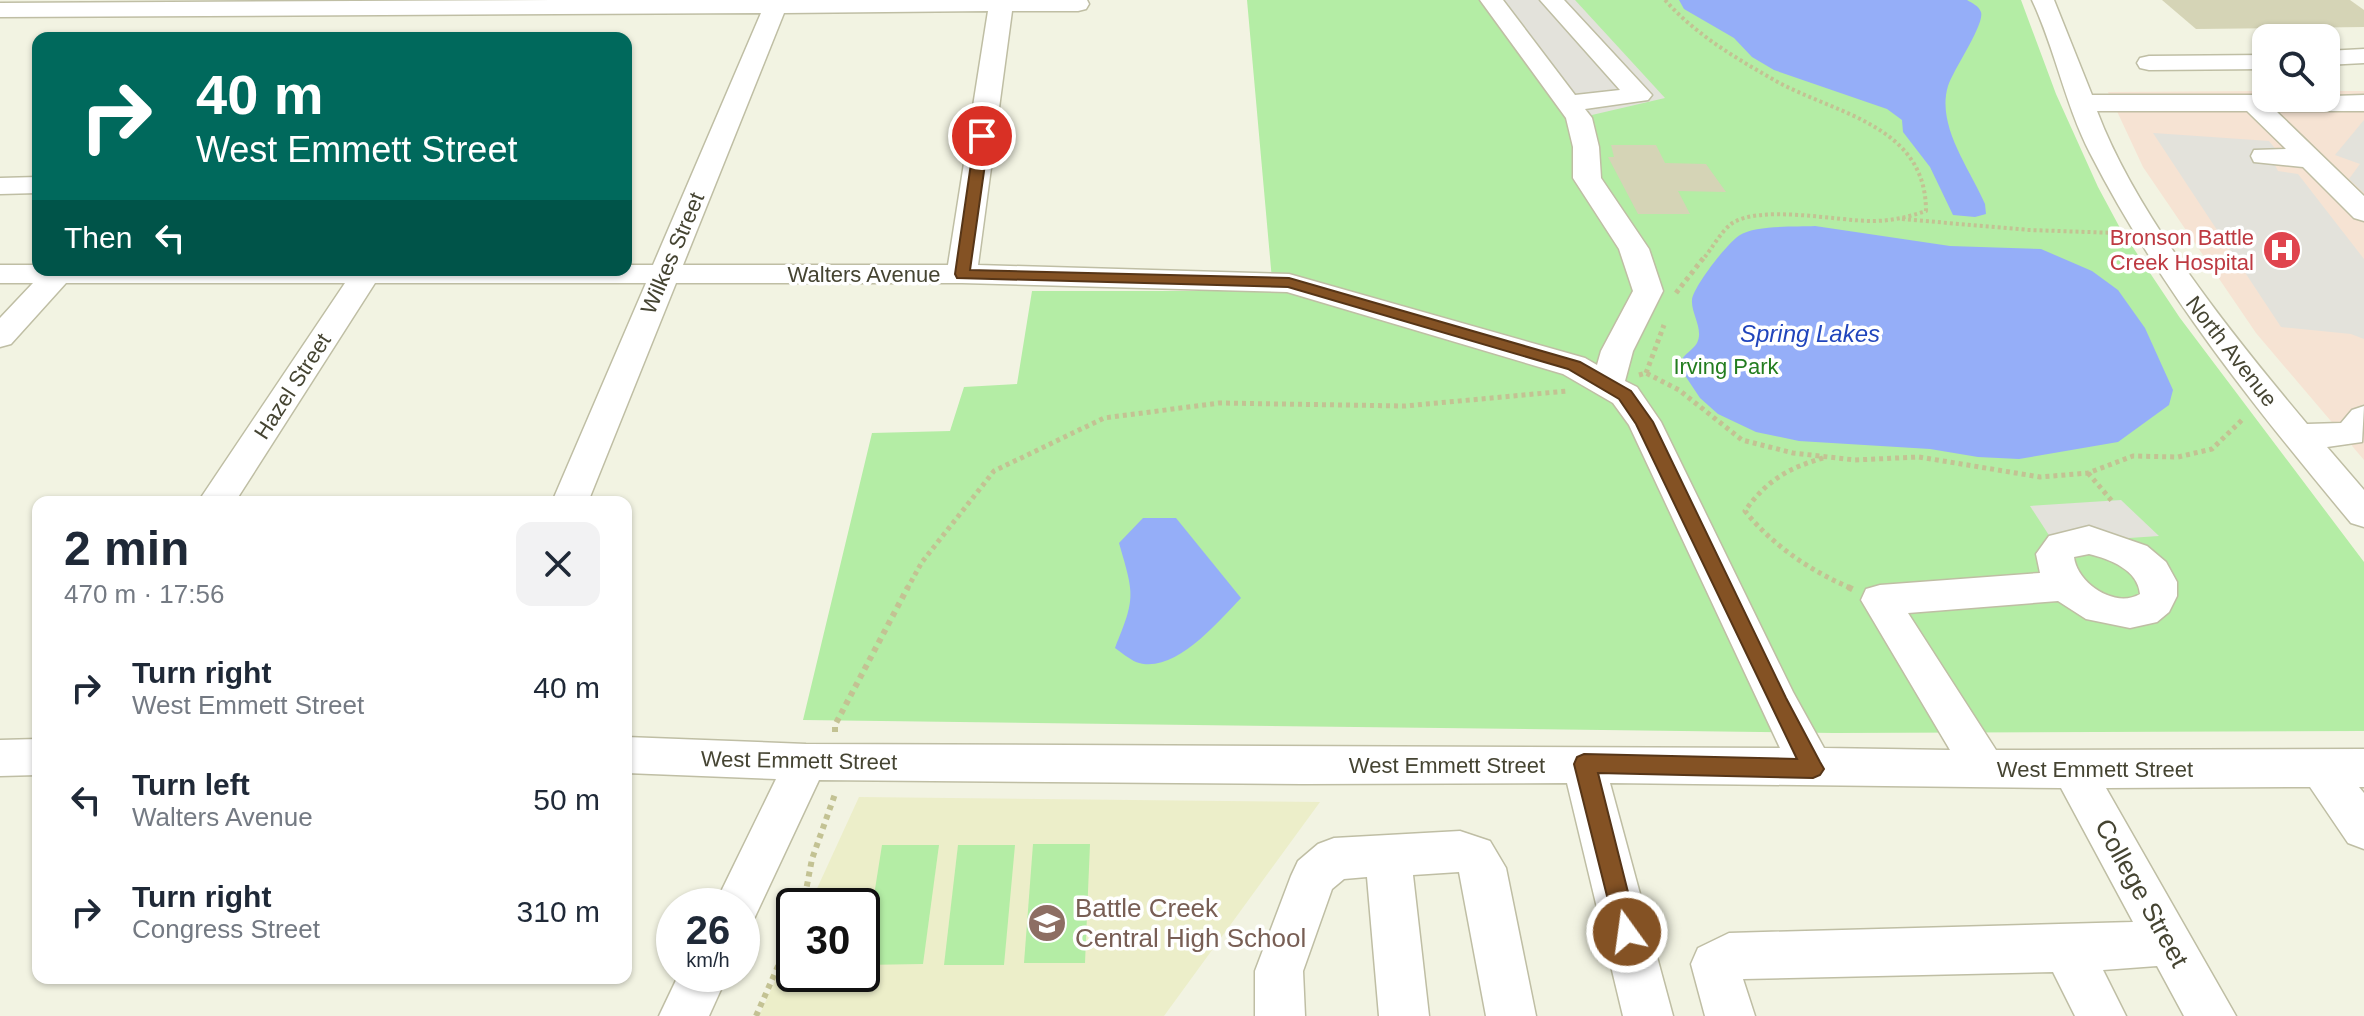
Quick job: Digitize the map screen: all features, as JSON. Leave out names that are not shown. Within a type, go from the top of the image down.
[{"type":"street","points":[[1491,0],[1579,118],[1586,147],[1587,178],[1634,249],[1648,291],[1617,351],[1608,384]]},
{"type":"street","points":[[1551,0],[1639,95],[1568,103]]},
{"type":"street","name":"North Avenue","points":[[2043,0],[2101,149],[2182,286],[2297,436],[2364,514]]},
{"type":"street","points":[[0,10],[308,4],[539,16],[776,5],[1078,4]]},
{"type":"street","points":[[288,28],[308,4]]},
{"type":"street","points":[[962,274],[1001,4]]},
{"type":"street","name":"Wilkes Street","points":[[572,496],[776,5]]},
{"type":"street","points":[[2340,57],[2364,56]]},
{"type":"street","points":[[2149,63],[2252,62]]},
{"type":"street","points":[[2340,89],[2360,103]]},
{"type":"street","points":[[2082,103],[2252,103]]},
{"type":"street","points":[[2263,112],[2364,212]]},
{"type":"street","points":[[2264,156],[2311,159]]},
{"type":"street","points":[[0,186],[32,185]]},
{"type":"street","name":"Walters Avenue","points":[[0,274],[32,273]]},
{"type":"street","name":"Walters Avenue","points":[[632,275],[962,274],[1289,283],[1574,366],[1625,395],[1644,422],[1778,703],[1813,769]]},
{"type":"street","points":[[0,337],[56,276]]},
{"type":"street","name":"Hazel Street","points":[[220,496],[365,276]]},
{"type":"street","points":[[2297,436],[2350,434],[2364,418]]},
{"type":"street","points":[[1984,769],[1880,600],[2067,586]]},
{"type":"street","name":"West Emmett Street","points":[[632,756],[821,777],[1303,766],[1584,764],[1813,769],[2364,768]]},
{"type":"street","points":[[0,758],[32,757]]},
{"type":"street","points":[[1584,764],[1648,1016]]},
{"type":"street","points":[[2321,768],[2364,829]]},
{"type":"street","name":"College Street","points":[[2073,770],[2211,1016]]},
{"type":"street","points":[[749,888],[821,777]]},
{"type":"street","points":[[1280,1016],[1279,971],[1314,876],[1334,859],[1460,851],[1474,856],[1483,868],[1511,1016]]},
{"type":"street","points":[[1388,855],[1404,1016]]},
{"type":"street","points":[[1730,1016],[1715,964],[1729,956],[2066,949],[2170,943]]},
{"type":"street","points":[[2066,949],[2101,1016]]},
{"type":"street","points":[[684,1016],[695,992]]},
{"type":"path","points":[[1665,0],[1688,26],[1776,81],[1866,121],[1897,141],[1912,160],[1926,188],[1926,211],[1902,219]]},
{"type":"path","points":[[1672,300],[1731,224],[1774,214],[2117,233]]},
{"type":"path","points":[[1646,373],[1665,321]]},
{"type":"path","points":[[835,725],[922,562],[994,471],[1104,418],[1219,403],[1405,406],[1569,391],[1646,373],[1679,390],[1742,440],[1793,453],[1855,460],[1919,457],[2040,477],[2088,473],[2133,456],[2178,457],[2212,449],[2244,418]]},
{"type":"path","points":[[1828,457],[1792,467],[1763,484],[1745,511],[1755,524],[1840,585],[1880,600]]},
{"type":"path","points":[[2088,473],[2112,501]]},
{"type":"path","points":[[806,888],[821,777]]},
{"type":"path","points":[[756,1016],[776,971]]},
{"type":"shaded area","points":[[1485,0],[1575,0],[1665,98],[1579,118]]},
{"type":"shaded area","name":"Bronson Battle Creek Hospital","points":[[2252,91],[2252,112],[2340,112],[2340,91],[2364,91],[2364,460],[2256,333],[2143,167],[2108,92]]},
{"type":"shaded area","points":[[2364,120],[2364,193],[2349,179],[2360,164],[2335,155]]},
{"type":"shaded area","points":[[2153,133],[2269,141],[2287,163],[2274,163],[2278,171],[2298,174],[2364,259],[2364,339],[2351,334],[2281,327]]},
{"type":"shaded area","points":[[2121,500],[2159,536],[2054,543],[2030,506]]},
{"type":"shaded area","name":"Battle Creek Central High School","points":[[859,797],[1320,802],[1164,1016],[759,1016],[776,979],[776,992],[880,992],[880,888],[817,888]]},
{"type":"green space","name":"Irving Park","points":[[1247,0],[2021,0],[2056,94],[2120,228],[2180,318],[2364,562],[2364,731],[1834,733],[803,720],[872,433],[950,431],[964,387],[1017,384],[1032,291],[1273,291]]},
{"type":"green space","points":[[1033,844],[1090,844],[1085,963],[1024,963]]},
{"type":"green space","points":[[882,845],[939,845],[923,964],[880,965],[880,888],[875,888]]},
{"type":"green space","points":[[958,845],[1015,845],[1004,965],[944,965]]},
{"type":"water","points":[[1679,0],[1967,0],[1975,5],[1981,12],[1981,18],[1948,86],[1946,101],[1950,132],[1985,204],[1986,214],[1975,217],[1953,215],[1930,167],[1903,132],[1902,120],[1887,109],[1774,70],[1752,57],[1734,38],[1684,9]]},
{"type":"water","name":"Spring Lakes","points":[[1815,226],[1950,246],[2041,249],[2092,271],[2118,290],[2145,328],[2173,390],[2169,405],[2118,442],[2019,459],[1978,457],[1930,449],[1799,441],[1756,432],[1718,414],[1700,398],[1680,362],[1699,338],[1692,305],[1698,285],[1740,235],[1765,228]]},
{"type":"water","points":[[1143,518],[1176,518],[1241,598],[1194,644],[1165,661],[1150,664],[1136,662],[1115,648],[1127,617],[1130,596],[1128,574],[1119,543]]},
{"type":"building","points":[[2162,0],[2350,0],[2364,10],[2364,27],[2252,24],[2252,28],[2196,29]]},
{"type":"building","points":[[1611,145],[1656,145],[1665,163],[1706,164],[1726,192],[1678,191],[1690,214],[1638,214],[1608,157],[1614,157]]},
{"type":"place","name":"Bronson Battle Creek Hospital","points":[[2282,250]]},
{"type":"place","name":"Battle Creek Central High School","points":[[1047,923]]},
{"type":"route","points":[[982,136],[962,274],[1289,283],[1574,366],[1625,395],[1644,422],[1778,703],[1813,769],[1584,764],[1627,932]]}]
